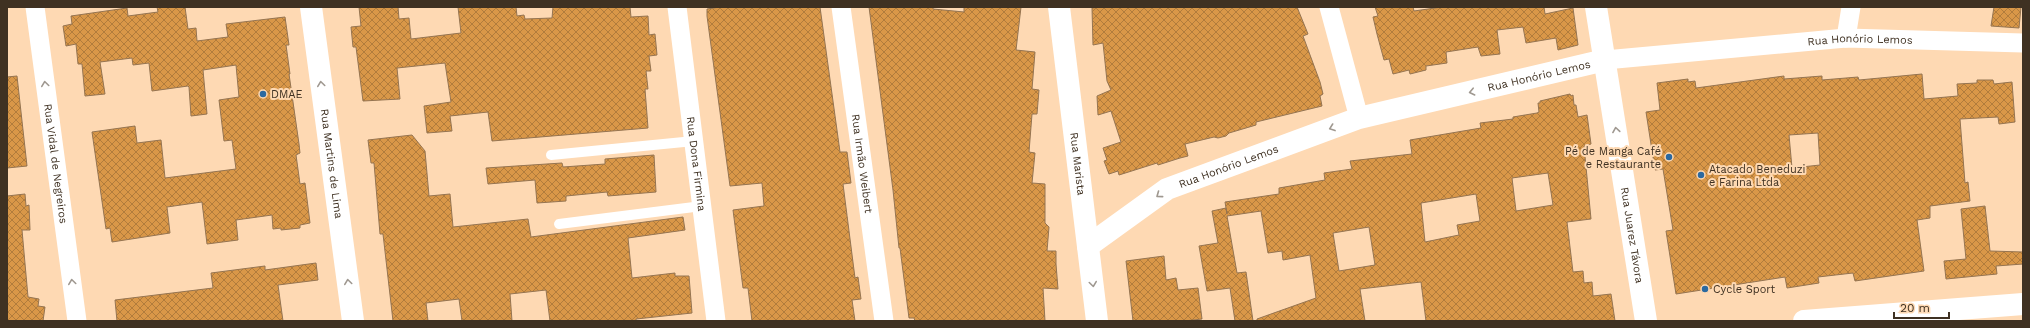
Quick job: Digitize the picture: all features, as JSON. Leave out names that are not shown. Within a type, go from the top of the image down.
[{"type":"street","name":"Rua Vidal de Negreiros","points":[[35,7],[77,321]]},
{"type":"street","name":"Rua Martins de Lima","points":[[311,7],[353,321]]},
{"type":"street","name":"Rua Dona Firmina","points":[[677,7],[716,321]]},
{"type":"street","name":"Rua Irmão Weibert","points":[[841,7],[884,321]]},
{"type":"street","name":"Rua Marista","points":[[1059,7],[1098,321]]},
{"type":"street","points":[[1329,7],[1359,118]]},
{"type":"street","name":"Rua Juarez Távora","points":[[1596,7],[1646,321]]},
{"type":"street","points":[[1846,38],[1850,7]]},
{"type":"street","name":"Rua Honório Lemos","points":[[1088,246],[1167,189],[1359,118],[1605,60],[1846,38],[2023,43]]},
{"type":"street","points":[[1804,321],[2023,304]]},
{"type":"lane","points":[[551,155],[694,141]]},
{"type":"lane","points":[[559,224],[702,206]]},
{"type":"building","points":[[157,7],[185,7],[188,29],[196,28],[197,41],[228,37],[226,24],[285,17],[289,45],[286,45],[289,74],[300,153],[296,155],[300,184],[305,183],[310,223],[300,225],[300,228],[281,230],[281,228],[273,229],[272,215],[236,220],[238,240],[207,244],[202,202],[167,207],[170,233],[112,242],[110,228],[106,229],[92,132],[135,126],[137,143],[161,140],[165,178],[236,169],[232,140],[224,141],[219,100],[239,97],[236,65],[203,70],[207,114],[191,116],[188,86],[152,91],[149,63],[133,65],[132,58],[100,62],[105,94],[85,96],[82,64],[78,64],[76,44],[66,46],[63,26],[72,24],[71,16],[127,8],[128,16],[158,12]]},
{"type":"building","points":[[359,7],[398,7],[399,19],[409,18],[411,39],[461,33],[458,7],[516,7],[517,16],[524,15],[525,19],[552,18],[553,7],[630,7],[631,17],[648,16],[649,35],[655,34],[657,55],[649,56],[651,71],[646,71],[648,89],[645,89],[648,128],[492,141],[488,112],[450,116],[452,131],[427,133],[424,106],[451,102],[445,63],[397,68],[400,99],[363,101],[356,47],[353,47],[351,27],[361,26]]},
{"type":"building","points":[[720,7],[820,7],[840,152],[847,152],[851,183],[843,184],[855,278],[858,277],[861,299],[852,300],[855,321],[752,321],[748,288],[743,288],[733,210],[764,206],[762,183],[730,186],[707,16],[707,9]]},
{"type":"building","points":[[869,7],[933,7],[933,9],[964,12],[964,7],[1021,7],[1016,50],[1035,52],[1032,89],[1039,90],[1037,114],[1032,114],[1029,152],[1035,153],[1032,183],[1045,184],[1045,223],[1049,227],[1047,251],[1056,251],[1058,289],[1043,288],[1045,321],[915,321],[914,318],[909,318]]},
{"type":"building","points":[[1297,7],[1308,34],[1303,36],[1320,82],[1323,94],[1320,96],[1322,106],[1256,122],[1256,125],[1229,133],[1226,136],[1218,138],[1214,137],[1185,144],[1188,156],[1158,165],[1157,163],[1119,175],[1118,171],[1109,174],[1104,161],[1107,160],[1103,148],[1121,142],[1111,111],[1098,115],[1097,96],[1111,90],[1107,81],[1103,43],[1093,45],[1092,8]]},
{"type":"building","points":[[1375,7],[1413,7],[1414,11],[1442,7],[1544,7],[1545,14],[1573,8],[1578,45],[1558,50],[1556,38],[1526,43],[1523,27],[1497,30],[1500,54],[1481,56],[1478,47],[1446,52],[1447,63],[1426,66],[1426,70],[1410,74],[1409,70],[1393,74],[1389,59],[1384,60],[1377,34],[1373,17],[1378,16]]},
{"type":"building","points":[[1994,7],[2021,7],[2019,28],[1991,26]]},
{"type":"building","points":[[1922,74],[1924,99],[1958,96],[1957,84],[1977,83],[1977,80],[1993,80],[1994,84],[2012,82],[2015,122],[1999,124],[1998,117],[1960,119],[1965,183],[1968,182],[1970,201],[1930,206],[1930,218],[1917,220],[1924,271],[1855,281],[1853,273],[1818,277],[1819,283],[1787,288],[1785,277],[1676,294],[1666,231],[1673,230],[1663,169],[1655,170],[1646,112],[1660,110],[1657,83],[1688,79],[1688,82],[1695,81],[1696,88],[1784,76],[1784,79],[1822,76],[1822,80],[1858,77],[1859,80]],"holes":[[[1818,133],[1820,165],[1792,168],[1789,135]]]},
{"type":"building","points":[[17,76],[27,166],[7,168],[7,77]]},
{"type":"building","points":[[1570,94],[1571,96],[1573,95],[1574,105],[1576,105],[1578,117],[1587,115],[1591,144],[1584,146],[1591,219],[1567,222],[1573,272],[1583,271],[1584,283],[1592,282],[1593,296],[1611,294],[1615,321],[1426,321],[1421,282],[1360,289],[1365,321],[1257,321],[1257,319],[1316,298],[1310,255],[1283,260],[1282,251],[1268,253],[1261,211],[1227,216],[1237,273],[1246,272],[1253,321],[1235,321],[1230,288],[1207,291],[1199,246],[1218,243],[1212,211],[1226,208],[1225,202],[1279,194],[1279,188],[1325,180],[1324,173],[1352,169],[1350,161],[1412,154],[1410,140],[1481,128],[1480,123],[1513,119],[1513,117],[1537,113],[1539,112],[1538,103],[1540,103],[1540,101]],"holes":[[[1548,173],[1553,205],[1516,211],[1512,178]],[[1476,194],[1480,221],[1457,225],[1459,235],[1425,242],[1421,203]],[[1369,227],[1375,265],[1339,271],[1333,233]]]},
{"type":"building","points":[[412,135],[425,151],[429,196],[450,194],[453,227],[528,219],[531,237],[683,217],[685,230],[628,238],[632,278],[675,273],[675,276],[689,276],[692,313],[636,319],[636,321],[550,321],[546,290],[510,294],[512,321],[462,321],[459,299],[426,303],[428,321],[393,321],[383,234],[380,234],[374,163],[371,163],[368,140]]},
{"type":"building","points":[[654,155],[656,192],[608,196],[607,192],[566,196],[566,201],[537,203],[535,180],[488,184],[486,168],[562,163],[563,167],[605,164],[605,159]]},
{"type":"building","points":[[25,194],[26,206],[29,205],[30,230],[22,230],[28,297],[39,299],[38,306],[45,307],[43,321],[7,321],[7,196]]},
{"type":"building","points":[[1985,206],[1990,251],[2023,252],[2023,264],[1996,266],[1997,274],[1946,279],[1944,261],[1966,259],[1961,209]]},
{"type":"building","points":[[1164,256],[1166,280],[1176,278],[1178,290],[1198,288],[1202,319],[1184,321],[1133,321],[1126,261]]},
{"type":"building","points":[[316,263],[318,280],[278,285],[283,321],[117,321],[115,300],[213,288],[211,273],[265,266],[265,270]]},
{"type":"place","name":"DMAE","points":[[263,94]]},
{"type":"place","name":"Pé de Manga Café e Restaurante","points":[[1669,157]]},
{"type":"place","name":"Atacado Beneduzi e Farina Ltda","points":[[1701,175]]},
{"type":"place","name":"Cycle Sport","points":[[1705,289]]}]
